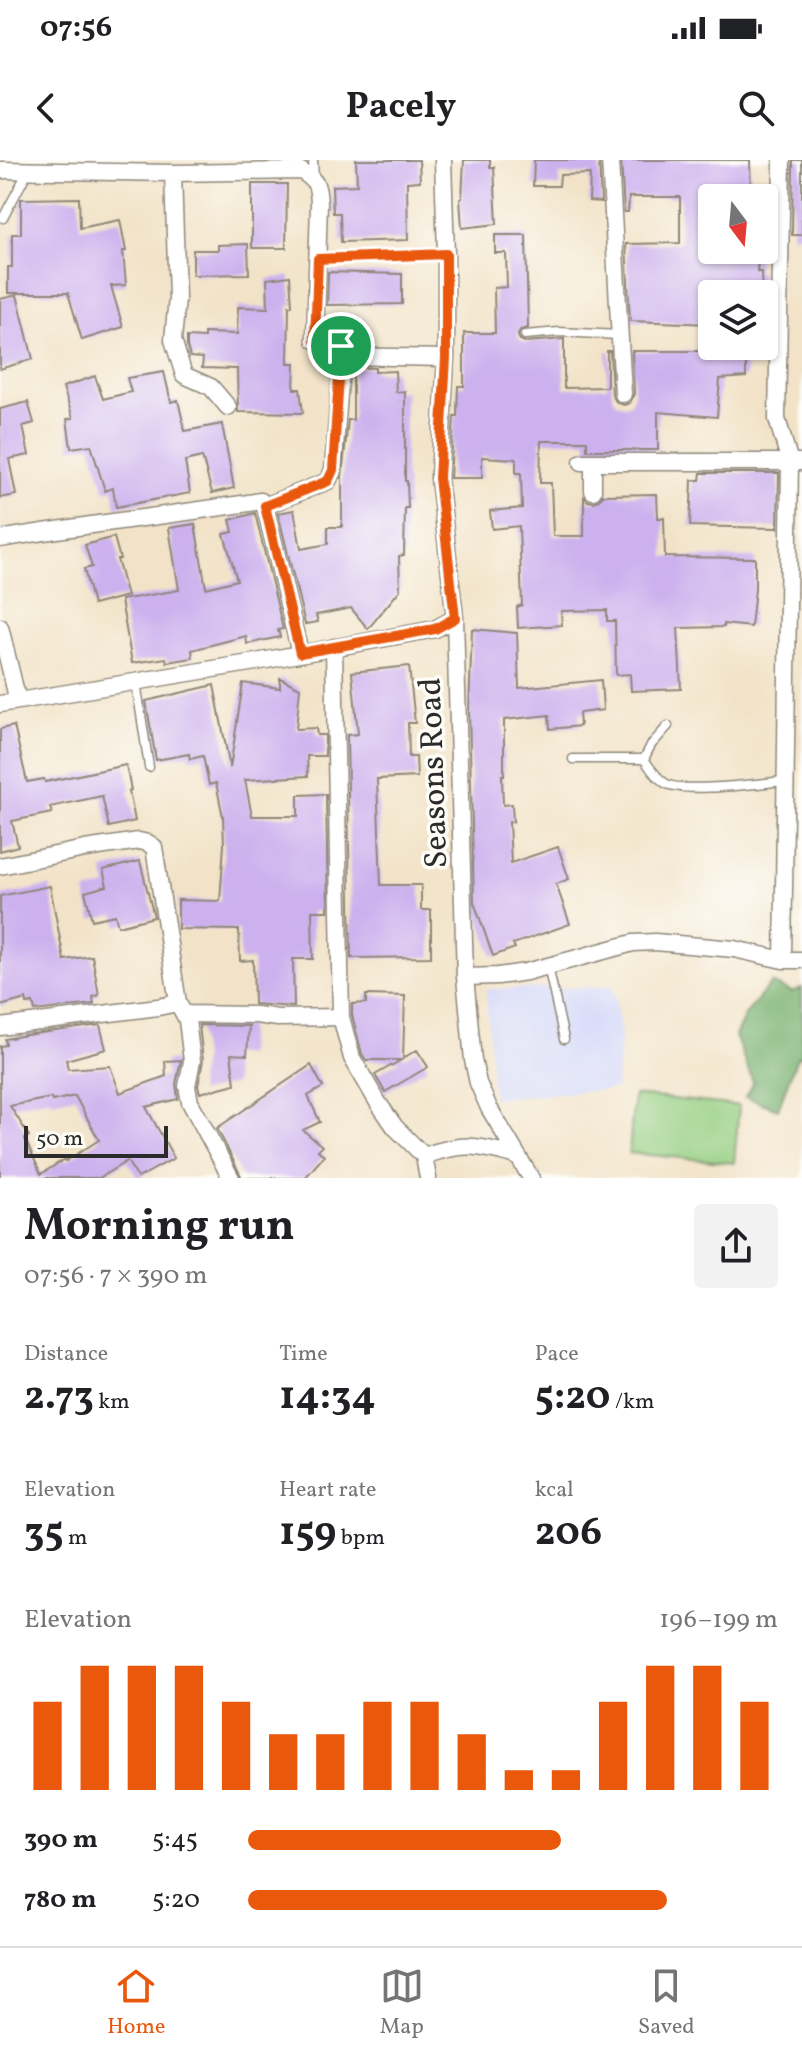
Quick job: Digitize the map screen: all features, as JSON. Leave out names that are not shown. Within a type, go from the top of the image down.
[{"type":"street","name":"Seasons Road","points":[[443,160],[446,358],[439,478],[455,618],[465,977],[478,1083],[489,1108],[531,1178]]},
{"type":"street","points":[[610,160],[623,394]]},
{"type":"street","points":[[782,160],[777,419],[796,462],[783,960]]},
{"type":"street","points":[[0,170],[173,173],[301,171],[314,180],[318,187],[319,203],[315,340],[341,346],[342,356],[333,470],[328,481],[265,506]]},
{"type":"street","points":[[173,173],[177,298],[173,340],[184,375],[211,387],[228,407]]},
{"type":"street","points":[[342,356],[446,358]]},
{"type":"street","points":[[593,491],[587,462],[796,462]]},
{"type":"street","points":[[0,539],[261,501],[265,506],[300,653]]},
{"type":"street","points":[[0,704],[435,629],[455,618]]},
{"type":"street","points":[[0,627],[18,701]]},
{"type":"street","points":[[334,647],[341,1017],[352,1058],[395,1127],[424,1156],[428,1178]]},
{"type":"street","points":[[0,866],[139,841],[154,847],[181,1009],[187,1020],[192,1061],[187,1086],[190,1102],[231,1178]]},
{"type":"street","points":[[465,977],[498,976],[548,966],[633,943],[734,949],[783,960],[802,960]]},
{"type":"street","points":[[0,1027],[158,1007],[278,1018],[341,1017]]},
{"type":"street","points":[[424,1156],[461,1146],[483,1147],[517,1156]]},
{"type":"lane","points":[[313,160],[314,180]]},
{"type":"lane","points":[[3,218],[28,171]]},
{"type":"lane","points":[[525,335],[559,332],[620,335]]},
{"type":"lane","points":[[136,682],[149,767]]},
{"type":"lane","points":[[644,759],[651,745],[668,726]]},
{"type":"lane","points":[[573,759],[644,759]]},
{"type":"lane","points":[[644,759],[668,785],[695,788],[786,781]]},
{"type":"lane","points":[[548,966],[564,1039]]},
{"type":"path","points":[[318,259],[446,254]]},
{"type":"shaded area","points":[[613,987],[621,1034],[616,1089],[493,1098],[486,989]]},
{"type":"green space","points":[[771,983],[792,992],[802,988],[802,1056],[797,1057],[778,1109],[745,1097],[753,1082],[735,1036],[745,1015]]},
{"type":"green space","points":[[634,1095],[739,1106],[734,1163],[629,1153]]},
{"type":"building","points":[[356,160],[419,160],[420,181],[407,182],[408,240],[341,242],[340,213],[333,213],[332,186],[357,185]]},
{"type":"building","points":[[464,160],[490,160],[490,167],[494,167],[497,224],[462,228],[460,199]]},
{"type":"building","points":[[534,160],[599,160],[601,202],[589,201],[590,174],[560,175],[559,186],[533,186]]},
{"type":"building","points":[[621,160],[750,160],[751,184],[698,184],[698,264],[758,264],[757,272],[761,272],[761,280],[698,280],[698,323],[630,321],[626,244],[680,243],[680,197],[629,197],[628,212],[624,212]]},
{"type":"building","points":[[793,160],[802,160],[802,235],[792,235]]},
{"type":"building","points":[[252,184],[287,184],[286,248],[252,248]]},
{"type":"building","points":[[79,198],[80,228],[120,220],[126,251],[123,251],[126,285],[111,286],[123,327],[82,340],[68,293],[8,293],[12,234],[21,234],[21,199]]},
{"type":"building","points":[[495,235],[526,235],[528,328],[520,330],[518,336],[525,342],[564,339],[564,388],[607,387],[607,351],[610,351],[612,395],[617,403],[624,405],[630,403],[634,394],[632,351],[698,351],[698,360],[746,360],[746,377],[720,379],[717,417],[658,412],[658,450],[587,450],[587,441],[541,441],[540,483],[551,483],[553,536],[584,536],[584,497],[594,502],[603,495],[657,494],[658,518],[664,518],[665,557],[755,558],[751,627],[724,624],[724,627],[678,628],[681,689],[631,691],[630,674],[616,675],[615,621],[607,621],[607,610],[561,611],[562,625],[518,628],[517,607],[522,605],[519,526],[492,529],[490,511],[522,508],[521,473],[516,473],[516,459],[482,457],[482,478],[450,478],[458,386],[464,386],[464,333],[495,333],[494,288],[507,287],[506,253],[495,253]]},
{"type":"building","points":[[248,244],[249,274],[193,275],[193,250],[218,250],[218,245]]},
{"type":"building","points":[[328,272],[402,274],[402,304],[327,305]]},
{"type":"building","points":[[290,276],[292,306],[289,306],[288,363],[295,363],[294,389],[300,389],[303,413],[238,412],[237,369],[202,368],[203,358],[190,357],[187,337],[204,338],[204,333],[237,334],[238,307],[268,308],[267,279]]},
{"type":"building","points":[[17,295],[33,359],[0,369],[0,299]]},
{"type":"building","points":[[353,367],[375,368],[375,372],[395,371],[396,392],[405,391],[408,508],[405,508],[404,555],[399,556],[400,590],[368,629],[351,608],[316,615],[318,622],[305,624],[278,513],[294,510],[301,549],[328,544],[328,527],[342,527],[342,477],[348,420],[353,420]]},
{"type":"building","points":[[164,372],[171,402],[178,400],[185,431],[222,424],[234,488],[212,493],[202,457],[185,461],[190,493],[116,507],[113,488],[105,491],[91,445],[71,448],[67,419],[73,418],[63,387],[95,376],[103,399],[131,392],[127,378]]},
{"type":"building","points":[[28,402],[34,423],[23,426],[29,455],[9,459],[16,495],[0,498],[0,409]]},
{"type":"building","points":[[701,473],[779,473],[778,528],[690,526],[692,480],[700,480]]},
{"type":"building","points":[[255,513],[283,629],[278,630],[280,637],[247,644],[246,636],[192,650],[193,658],[132,663],[121,600],[179,590],[169,528],[195,524],[206,588],[237,580],[224,534],[233,532],[230,520]]},
{"type":"building","points":[[114,537],[127,596],[93,605],[84,569],[92,567],[85,545]]},
{"type":"building","points":[[472,629],[517,633],[519,688],[601,680],[603,710],[579,713],[580,726],[550,729],[549,715],[504,720],[503,805],[512,804],[513,822],[509,822],[511,863],[558,847],[569,879],[556,884],[570,924],[513,944],[515,948],[493,956],[474,902],[469,711]]},
{"type":"building","points":[[409,666],[415,723],[408,723],[409,757],[416,757],[417,777],[377,779],[381,885],[421,885],[421,910],[431,910],[431,957],[351,958],[347,735],[358,734],[352,672]]},
{"type":"building","points":[[280,678],[300,688],[296,729],[316,728],[317,735],[325,735],[325,756],[307,756],[308,776],[245,780],[252,816],[298,816],[298,795],[326,794],[328,911],[312,911],[313,959],[293,959],[294,1007],[254,1004],[253,960],[240,961],[239,930],[178,929],[178,900],[220,901],[223,817],[216,783],[209,785],[203,756],[190,759],[189,754],[156,760],[146,701],[214,685],[230,768],[243,683],[280,688]]},
{"type":"building","points":[[14,726],[27,782],[44,779],[45,782],[126,765],[135,821],[109,827],[102,796],[50,807],[52,813],[12,821],[18,846],[0,851],[0,729]]},
{"type":"building","points":[[140,861],[154,917],[118,926],[115,915],[92,920],[85,892],[107,886],[103,870]]},
{"type":"building","points":[[50,886],[64,960],[92,956],[99,995],[93,997],[94,1004],[35,1011],[33,1003],[27,1004],[26,999],[0,1006],[0,896]]},
{"type":"building","points":[[366,995],[405,996],[403,1058],[417,1050],[428,1067],[385,1092],[375,1075],[401,1060],[366,1060],[362,1054],[352,1004],[366,1003]]},
{"type":"building","points":[[100,1025],[106,1049],[66,1060],[68,1069],[110,1066],[120,1093],[166,1076],[165,1061],[181,1060],[176,1084],[178,1099],[146,1107],[174,1158],[138,1178],[127,1161],[99,1178],[0,1178],[0,1046],[6,1045],[5,1039]],"holes":[[[75,1096],[99,1140],[41,1174],[25,1139],[29,1136],[10,1106]]]},
{"type":"building","points":[[199,1025],[249,1026],[247,1055],[231,1054],[235,1084],[200,1093],[198,1086],[203,1060]]},
{"type":"building","points":[[311,1065],[323,1087],[308,1096],[320,1122],[303,1130],[322,1146],[318,1150],[324,1156],[305,1178],[242,1178],[217,1128]]},
{"type":"route","points":[[446,254],[446,358],[439,478],[455,618],[435,629],[300,653],[265,506],[328,481],[333,470],[341,346],[315,340],[318,259],[446,254]]}]
